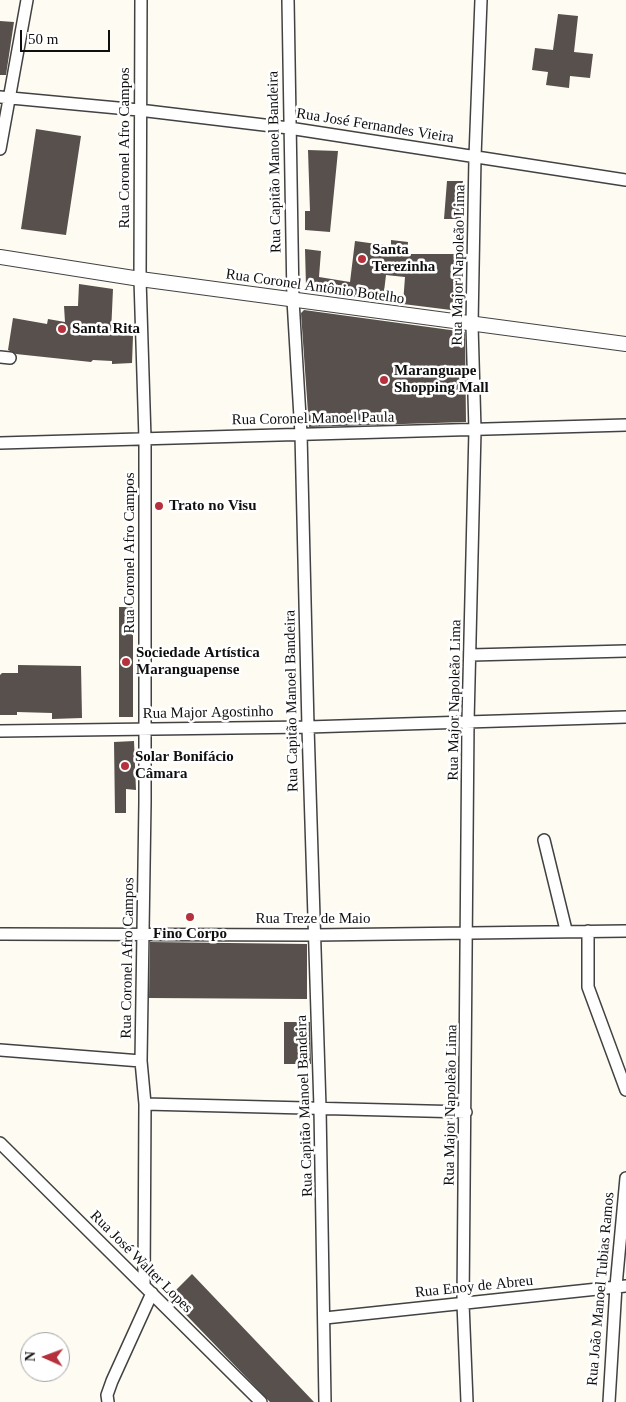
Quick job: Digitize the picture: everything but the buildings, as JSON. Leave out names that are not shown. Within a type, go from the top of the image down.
[{"type":"street","points":[[0,148],[4,97],[27,0]]},
{"type":"street","name":"Rua Coronel Afro Campos","points":[[141,0],[139,110],[140,279],[145,439],[141,1061],[145,1104],[148,1290]]},
{"type":"street","name":"Rua Capitão Manoel Bandeira","points":[[288,0],[293,300],[301,434],[320,1108],[325,1402]]},
{"type":"street","name":"Rua Major Napoleão Lima","points":[[468,1401],[463,1303],[468,722],[475,430],[472,325],[475,157],[481,0]]},
{"type":"street","name":"Rua José Fernandes Vieira","points":[[4,97],[139,110],[289,128],[626,180]]},
{"type":"street","name":"Rua Coronel Antônio Botelho","points":[[0,257],[140,279],[472,325],[626,344]]},
{"type":"street","name":"Rua Coronel Manoel Paula","points":[[0,443],[626,425]]},
{"type":"street","points":[[471,655],[626,651]]},
{"type":"street","name":"Rua Major Agostinho","points":[[0,731],[308,726],[626,717]]},
{"type":"street","points":[[544,840],[566,930]]},
{"type":"street","name":"Rua Treze de Maio","points":[[0,934],[314,935],[626,930]]},
{"type":"street","points":[[588,931],[588,987],[626,1090]]},
{"type":"street","points":[[0,1050],[141,1061]]},
{"type":"street","points":[[145,1104],[466,1112]]},
{"type":"street","name":"Rua José Walter Lopes","points":[[0,1143],[261,1402]]},
{"type":"street","name":"Rua João Manoel Tubias Ramos","points":[[609,1402],[621,1286],[626,1178]]},
{"type":"street","name":"Rua Enoy de Abreu","points":[[325,1318],[621,1286]]},
{"type":"street","points":[[108,1402],[107,1395],[112,1381],[148,1290]]},
{"type":"place","name":"Santa Terezinha","points":[[362,259]]},
{"type":"place","name":"Santa Rita","points":[[62,329]]},
{"type":"place","name":"Maranguape Shopping Mall","points":[[384,380]]},
{"type":"place","name":"Trato no Visu","points":[[159,506]]},
{"type":"place","name":"Sociedade Artística Maranguapense","points":[[126,662]]},
{"type":"place","name":"Solar Bonifácio Câmara","points":[[125,766]]},
{"type":"place","name":"Fino Corpo","points":[[190,917]]}]
